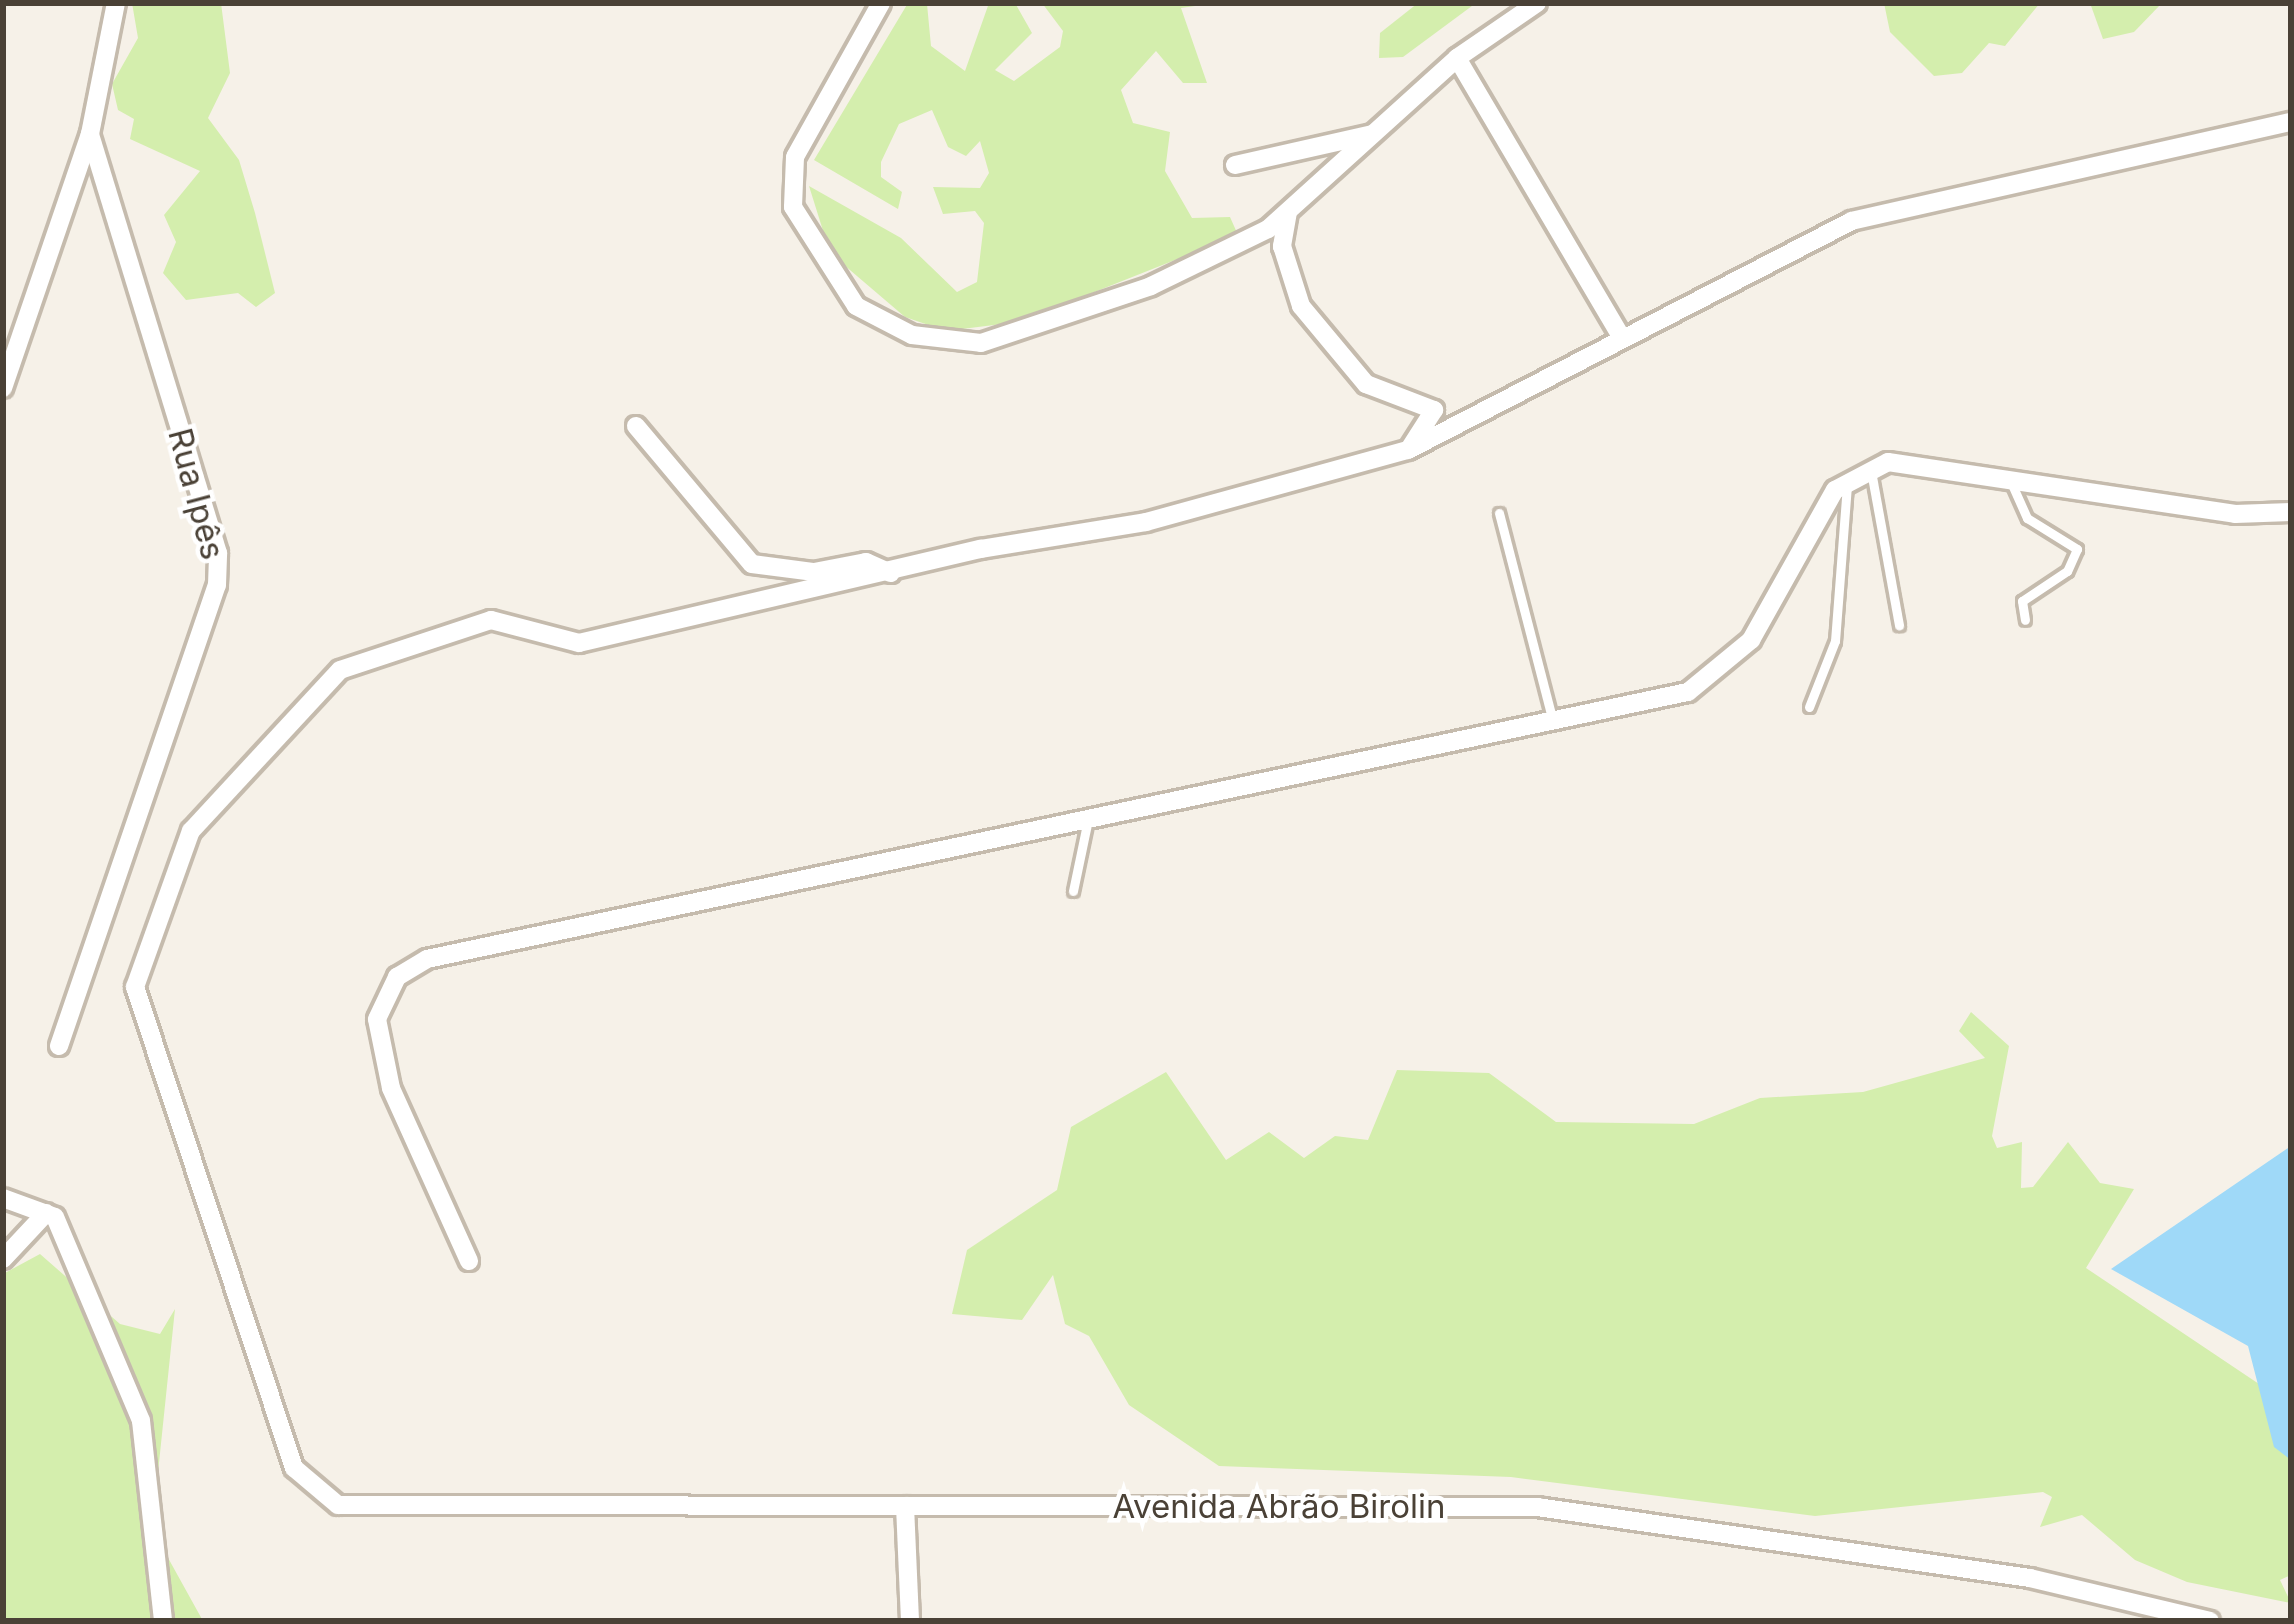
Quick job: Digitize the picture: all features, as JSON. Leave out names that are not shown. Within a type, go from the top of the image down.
[{"type":"street","name":"Rua Ipês","points":[[59,1046],[217,585],[218,553],[90,134],[116,3]]},
{"type":"street","points":[[880,3],[795,158],[793,207],[856,306],[912,334],[981,343],[1151,286],[1288,212],[1457,58],[1537,3]]},
{"type":"street","points":[[1457,58],[1621,335]]},
{"type":"street","points":[[636,426],[752,563],[814,572],[866,562],[891,573],[1146,522],[1408,449],[1621,335],[1851,221],[2291,122]]},
{"type":"street","points":[[3,388],[90,134]]},
{"type":"street","points":[[1235,165],[1373,134]]},
{"type":"street","points":[[1288,212],[1282,246],[1301,306],[1366,384],[1434,410],[1408,449]]},
{"type":"street","points":[[470,1261],[391,1088],[377,1019],[397,977],[427,959],[1087,824],[1553,722],[1716,677],[1751,640],[1847,484],[1888,462],[2235,514],[2291,512]]},
{"type":"street","name":"Avenida Abrão Birolin","points":[[891,573],[579,644],[478,622],[340,670],[190,831],[134,988],[294,1468],[338,1505],[1539,1507],[2030,1578],[2210,1621]]},
{"type":"street","points":[[3,1198],[46,1213],[141,1421],[163,1621]]},
{"type":"street","points":[[3,1259],[46,1213]]},
{"type":"street","points":[[905,1506],[910,1621]]},
{"type":"lane","points":[[1871,471],[1899,625]]},
{"type":"lane","points":[[2010,480],[2027,518],[2077,549],[2067,571],[2022,601],[2025,620]]},
{"type":"lane","points":[[1809,706],[1835,641],[1847,484]]},
{"type":"lane","points":[[1498,513],[1553,722]]},
{"type":"lane","points":[[1073,891],[1087,824]]},
{"type":"green space","points":[[132,3],[221,3],[230,73],[208,118],[239,160],[255,213],[275,293],[256,307],[238,293],[186,300],[163,273],[176,242],[164,215],[200,171],[130,139],[134,119],[118,110],[112,84],[138,38]]},
{"type":"green space","points":[[908,3],[927,4],[931,46],[965,71],[989,3],[1015,3],[1032,33],[995,70],[1014,81],[1060,47],[1063,31],[1042,3],[1216,3],[1181,8],[1207,83],[1183,83],[1156,51],[1121,90],[1133,123],[1170,132],[1165,171],[1192,218],[1230,217],[1238,235],[1019,322],[946,331],[905,317],[830,253],[809,186],[901,238],[957,292],[977,282],[984,223],[975,211],[943,214],[933,187],[980,188],[989,173],[980,141],[966,156],[948,147],[932,110],[899,124],[881,162],[881,177],[902,192],[898,209],[814,160]]},
{"type":"green space","points":[[1418,3],[1476,3],[1403,57],[1379,58],[1380,33]]},
{"type":"green space","points":[[1884,3],[2040,3],[2005,46],[1989,43],[1962,73],[1934,76],[1890,32]]},
{"type":"green space","points":[[2090,3],[2162,3],[2134,32],[2103,39]]},
{"type":"green space","points":[[1971,1012],[2009,1046],[1992,1136],[1997,1148],[2022,1142],[2021,1188],[2033,1187],[2068,1142],[2100,1183],[2134,1189],[2086,1268],[2259,1384],[2291,1448],[2291,1575],[2280,1580],[2291,1603],[2187,1582],[2135,1560],[2082,1515],[2040,1527],[2052,1497],[2043,1492],[1815,1516],[1511,1477],[1219,1466],[1129,1405],[1089,1336],[1065,1324],[1053,1275],[1022,1320],[952,1314],[967,1250],[1057,1190],[1071,1127],[1166,1072],[1226,1160],[1269,1132],[1304,1158],[1335,1136],[1368,1140],[1397,1070],[1489,1073],[1556,1122],[1694,1124],[1760,1098],[1863,1092],[1985,1058],[1959,1031]]},
{"type":"green space","points":[[40,1254],[120,1324],[160,1334],[175,1309],[157,1482],[167,1556],[203,1621],[3,1621],[3,1274]]},
{"type":"water","points":[[2291,1146],[2291,1460],[2274,1447],[2248,1346],[2111,1269]]}]
